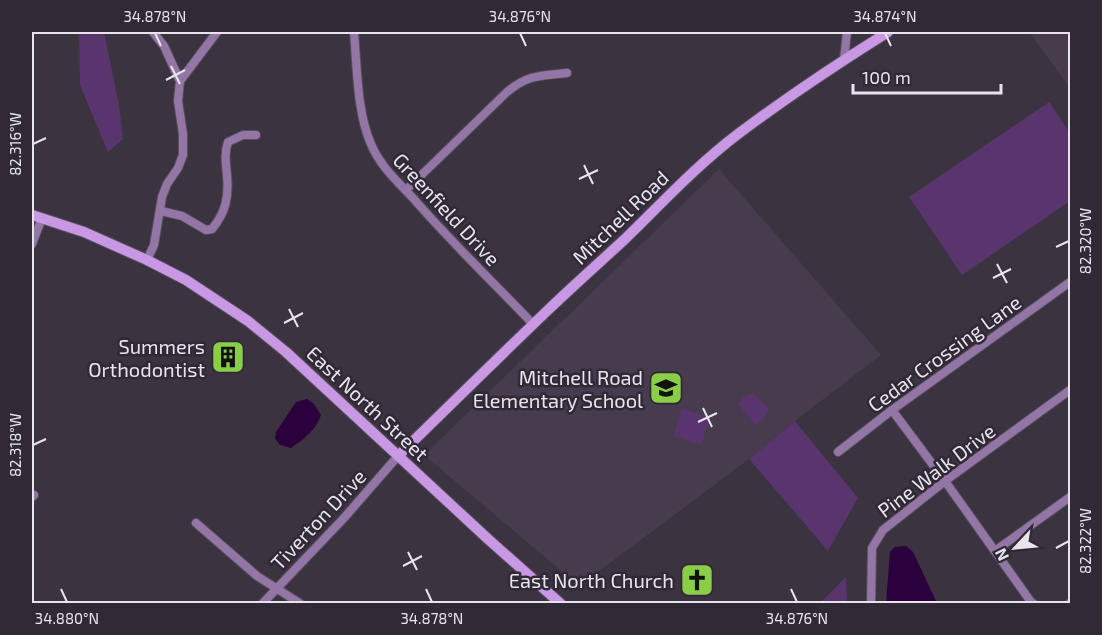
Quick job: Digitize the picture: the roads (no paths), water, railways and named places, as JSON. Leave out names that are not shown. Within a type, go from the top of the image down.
[{"type":"main road","name":"Mitchell Road","points":[[398,456],[679,185],[737,135],[844,59],[888,32]]},
{"type":"main road","name":"East North Street","points":[[37,216],[84,232],[147,260],[186,280],[248,321],[286,352],[488,539],[561,603]]},
{"type":"street","points":[[147,260],[154,244],[162,197],[183,155],[183,134],[178,101],[180,81],[164,46],[153,32]]},
{"type":"street","points":[[180,81],[217,32]]},
{"type":"street","name":"Greenfield Drive","points":[[354,32],[364,125],[370,144],[379,159],[387,171],[433,221],[533,324]]},
{"type":"street","points":[[844,59],[847,32]]},
{"type":"street","points":[[406,190],[519,82],[536,76],[567,73]]},
{"type":"street","points":[[160,211],[182,216],[206,230],[212,229],[226,205],[227,179],[224,152],[228,142],[243,135],[256,135]]},
{"type":"street","points":[[32,244],[37,216]]},
{"type":"street","name":"Cedar Crossing Lane","points":[[838,452],[892,410],[1071,282]]},
{"type":"street","name":"Pine Walk Drive","points":[[871,603],[872,548],[883,530],[945,481],[1071,390]]},
{"type":"street","points":[[892,410],[1031,602],[1034,603]]},
{"type":"street","name":"Tiverton Drive","points":[[262,603],[344,518],[398,456]]},
{"type":"street","points":[[995,551],[1071,497]]},
{"type":"street","points":[[196,523],[257,576],[301,603]]},
{"type":"place","name":"Summers Orthodontist","points":[[228,357]]},
{"type":"place","name":"Mitchell Road Elementary School","points":[[666,388]]},
{"type":"place","name":"East North Church","points":[[697,580]]}]
